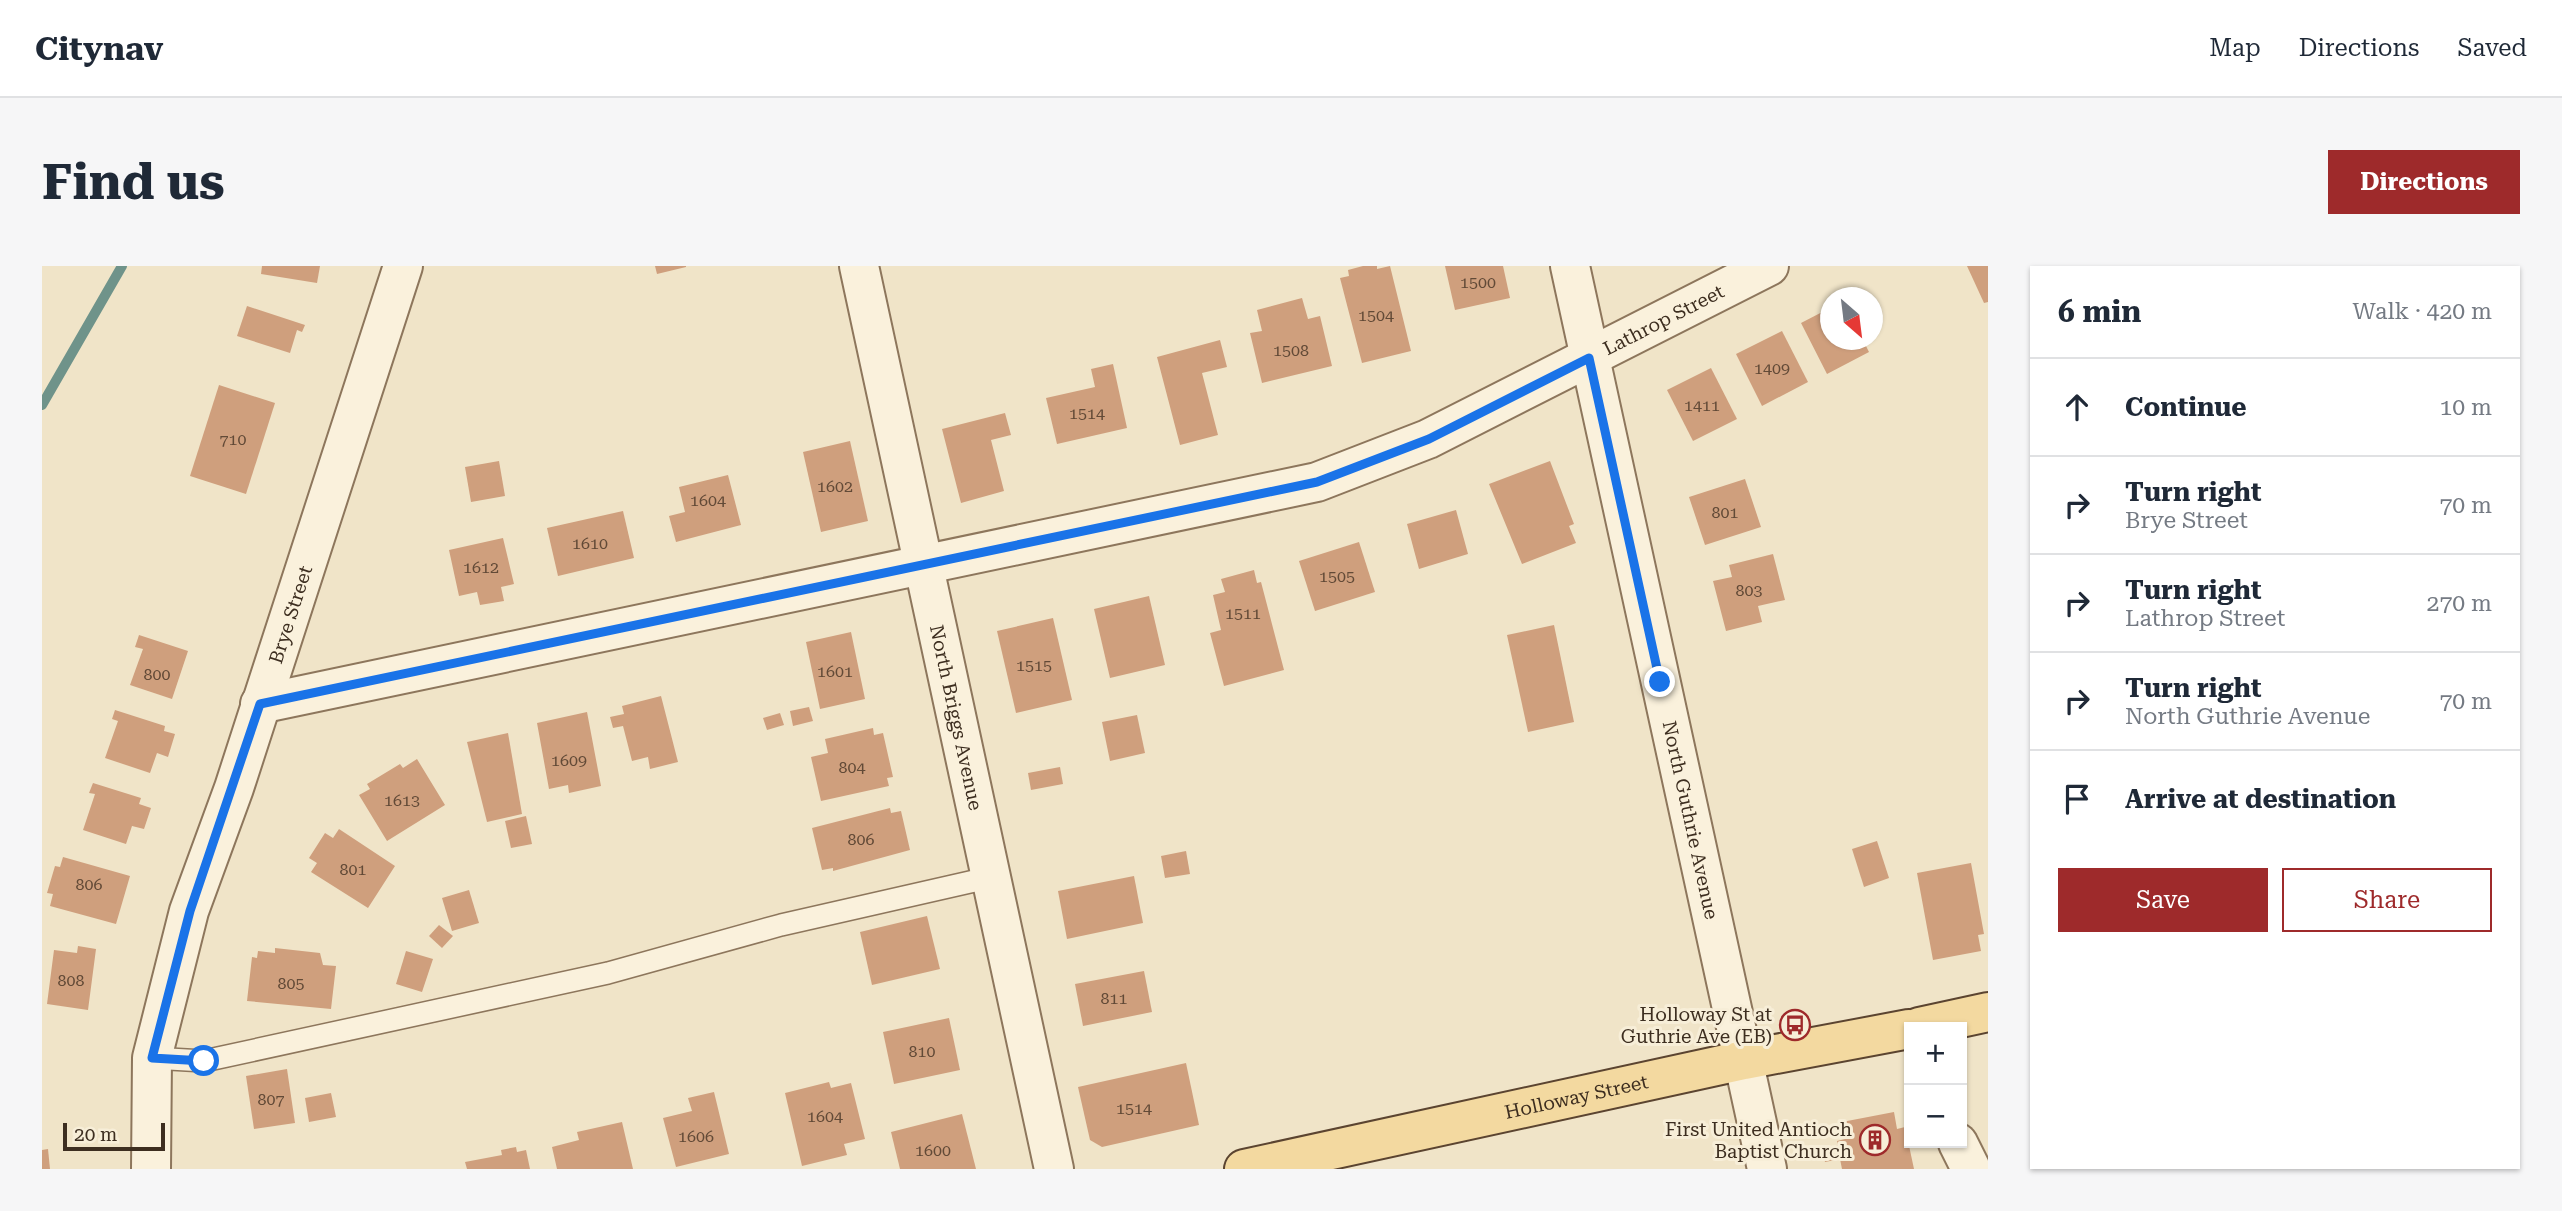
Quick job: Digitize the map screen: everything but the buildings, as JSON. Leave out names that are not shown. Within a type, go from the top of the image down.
[{"type":"main road","name":"Holloway Street","points":[[1949,1022],[1988,1012]]},
{"type":"main road","name":"Holloway Street","points":[[1244,1169],[1744,1060],[1904,1033]]},
{"type":"street","name":"Brye Street","points":[[151,1169],[152,1058],[190,911],[403,266]]},
{"type":"street","name":"North Briggs Avenue","points":[[859,266],[1054,1169]]},
{"type":"street","name":"North Guthrie Avenue","points":[[1570,266],[1767,1169]]},
{"type":"street","name":"Lathrop Street","points":[[260,704],[1317,482],[1429,439],[1769,266]]},
{"type":"street","points":[[1960,1148],[1971,1169]]},
{"type":"lane","points":[[152,1058],[204,1061],[608,973],[781,925],[992,877]]},
{"type":"waterway","points":[[42,405],[122,266]]},
{"type":"place","name":"Holloway St at Guthrie Ave (EB)","points":[[1795,1025]]},
{"type":"place","name":"First United Antioch Baptist Church","points":[[1875,1140]]},
{"type":"route","points":[[204,1061],[152,1058],[190,911],[234,789],[260,704],[1317,482],[1429,439],[1589,358],[1660,682]]}]
